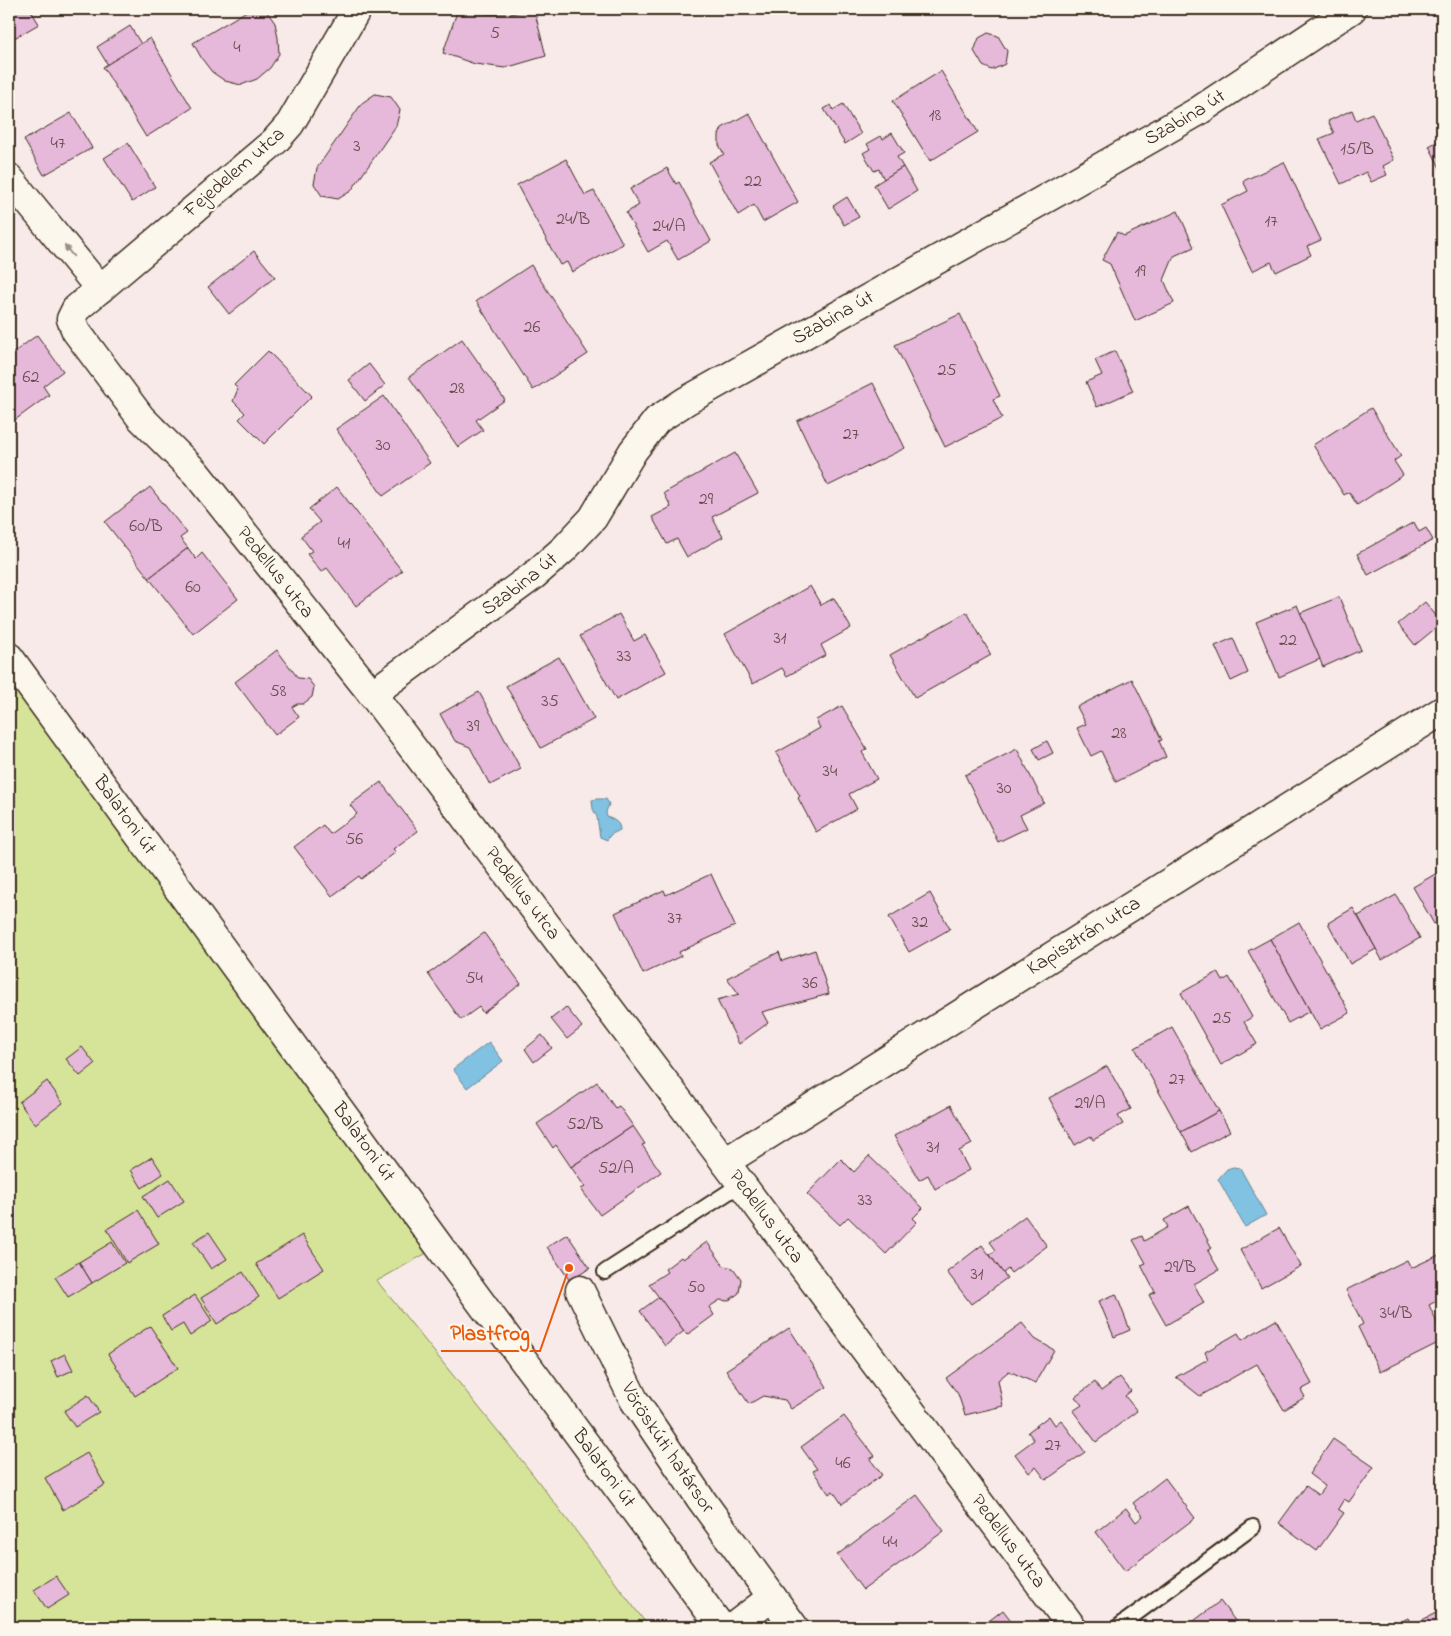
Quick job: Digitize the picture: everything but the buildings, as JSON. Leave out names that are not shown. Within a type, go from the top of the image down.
[{"type":"street","name":"Fejedelem utca","points":[[100,289],[275,141],[290,124],[357,9]]},
{"type":"street","name":"Szabina út","points":[[372,694],[533,576],[564,549],[593,518],[633,450],[657,420],[694,396],[1197,112],[1352,9]]},
{"type":"street","points":[[9,178],[100,289]]},
{"type":"street","name":"Pedellus utca","points":[[100,289],[76,309],[71,319],[76,332],[141,418],[196,473],[372,694],[1072,1627]]},
{"type":"street","name":"Balatoni út","points":[[9,657],[445,1254],[721,1627]]},
{"type":"street","name":"Kapisztrán utca","points":[[725,1162],[1442,711]]},
{"type":"street","name":"Vöröskúti határsor","points":[[580,1290],[634,1400],[700,1498],[794,1627]]},
{"type":"street","points":[[733,1627],[772,1597]]},
{"type":"lane","points":[[605,1272],[741,1184]]},
{"type":"lane","points":[[1118,1627],[1253,1526]]},
{"type":"green space","points":[[9,657],[439,1246],[377,1281],[531,1472],[649,1627],[9,1627]]},
{"type":"water","points":[[606,799],[609,804],[606,812],[607,817],[616,822],[620,827],[620,830],[610,835],[607,840],[600,837],[597,817],[593,809],[592,800]]},
{"type":"water","points":[[489,1042],[503,1061],[467,1088],[453,1069]]},
{"type":"water","points":[[1233,1167],[1240,1168],[1266,1215],[1245,1227],[1218,1179],[1227,1169]]},
{"type":"place","name":"Plastfrog","points":[[569,1268]]}]
